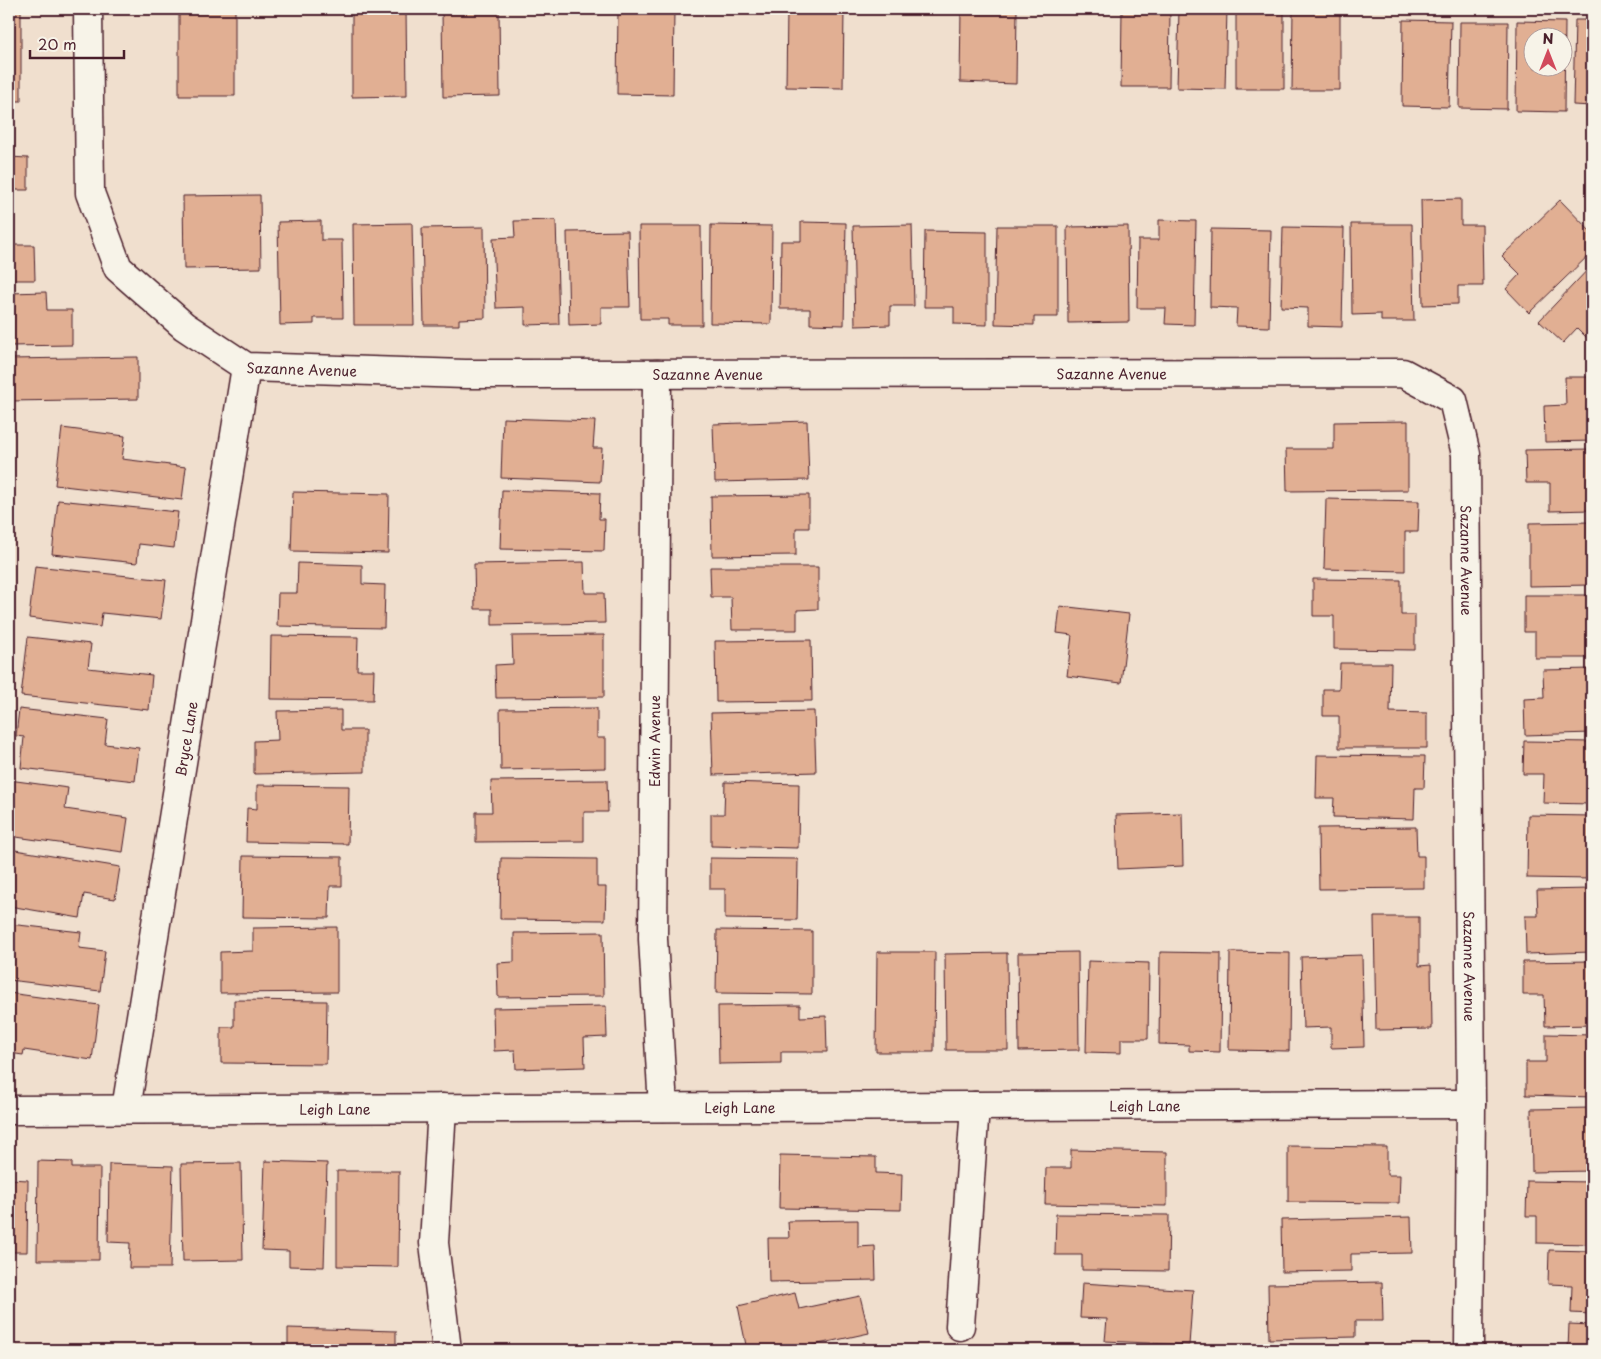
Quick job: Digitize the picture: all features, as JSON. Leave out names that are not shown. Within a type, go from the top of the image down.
[{"type":"street","name":"Sazanne Avenue","points":[[88,9],[90,194],[118,268],[184,326],[246,367],[465,374],[1403,373],[1453,400],[1466,454],[1471,1104],[1469,1345]]},
{"type":"street","name":"Bryce Lane","points":[[126,1110],[246,367]]},
{"type":"street","name":"Edwin Avenue","points":[[657,374],[653,939],[663,1107]]},
{"type":"street","name":"Leigh Lane","points":[[9,1110],[1471,1104]]},
{"type":"street","points":[[960,1326],[975,1106]]},
{"type":"street","points":[[442,1108],[434,1243],[447,1350]]},
{"type":"building","points":[[9,9],[21,9],[21,101],[9,101]]},
{"type":"building","points":[[179,9],[235,9],[235,96],[179,96]]},
{"type":"building","points":[[352,9],[406,9],[407,96],[352,97]]},
{"type":"building","points":[[442,9],[499,9],[500,96],[443,97]]},
{"type":"building","points":[[618,9],[674,9],[673,95],[617,94]]},
{"type":"building","points":[[787,9],[844,9],[843,88],[786,87]]},
{"type":"building","points":[[961,9],[1017,9],[1016,84],[960,82]]},
{"type":"building","points":[[1122,9],[1170,9],[1169,87],[1121,87]]},
{"type":"building","points":[[1179,9],[1227,9],[1225,89],[1177,88]]},
{"type":"building","points":[[1236,9],[1284,9],[1284,89],[1236,89]]},
{"type":"building","points":[[1293,9],[1340,9],[1340,90],[1292,90]]},
{"type":"building","points":[[1403,20],[1451,21],[1449,107],[1402,106]]},
{"type":"building","points":[[1575,20],[1592,20],[1592,106],[1573,105]]},
{"type":"building","points":[[1517,21],[1565,22],[1565,28],[1524,28],[1524,78],[1564,78],[1564,112],[1516,111]]},
{"type":"building","points":[[1460,22],[1508,22],[1507,109],[1459,108]]},
{"type":"building","points":[[9,157],[28,158],[28,190],[9,190]]},
{"type":"building","points":[[260,195],[261,268],[184,269],[183,196]]},
{"type":"building","points":[[1461,199],[1461,225],[1482,225],[1483,286],[1458,286],[1458,304],[1423,305],[1421,200]]},
{"type":"building","points":[[1560,200],[1592,233],[1592,252],[1529,313],[1506,289],[1520,274],[1502,256]]},
{"type":"building","points":[[556,220],[559,324],[525,325],[525,307],[496,308],[493,238],[515,237],[514,221]]},
{"type":"building","points":[[1159,220],[1196,221],[1194,325],[1165,324],[1166,308],[1137,308],[1138,240],[1159,240]]},
{"type":"building","points":[[321,221],[321,240],[342,240],[343,318],[314,318],[314,324],[280,325],[278,222]]},
{"type":"building","points":[[801,222],[846,223],[844,325],[810,324],[810,309],[780,309],[781,241],[801,241]]},
{"type":"building","points":[[412,223],[414,325],[354,325],[353,224]]},
{"type":"building","points":[[1351,224],[1412,224],[1414,321],[1381,321],[1381,314],[1352,315]]},
{"type":"building","points":[[711,225],[772,226],[771,324],[710,323]]},
{"type":"building","points":[[912,225],[914,306],[890,306],[890,325],[855,326],[853,226]]},
{"type":"building","points":[[639,226],[701,226],[702,325],[668,325],[668,319],[640,319]]},
{"type":"building","points":[[997,226],[1058,226],[1058,317],[1034,317],[1034,325],[995,324]]},
{"type":"building","points":[[1128,226],[1129,322],[1068,323],[1067,227]]},
{"type":"building","points":[[484,227],[485,318],[459,319],[459,325],[424,325],[422,228]]},
{"type":"building","points":[[1283,227],[1344,228],[1342,327],[1308,326],[1308,308],[1281,307]]},
{"type":"building","points":[[1211,229],[1271,230],[1269,327],[1236,326],[1237,308],[1210,307]]},
{"type":"building","points":[[628,231],[630,307],[601,307],[601,324],[569,325],[567,232]]},
{"type":"building","points":[[925,231],[987,232],[987,325],[954,324],[954,307],[924,307]]},
{"type":"building","points":[[9,245],[34,245],[35,280],[9,280]]},
{"type":"building","points":[[1592,265],[1592,343],[1577,328],[1563,343],[1539,321]]},
{"type":"building","points":[[46,292],[47,310],[72,310],[72,345],[9,346],[9,293]]},
{"type":"building","points":[[138,357],[138,399],[9,401],[9,359]]},
{"type":"building","points":[[1565,377],[1592,377],[1592,441],[1545,442],[1544,406],[1566,405]]},
{"type":"building","points":[[503,418],[595,421],[593,448],[602,448],[600,482],[501,478]]},
{"type":"building","points":[[807,421],[809,480],[715,482],[713,424]]},
{"type":"building","points":[[1408,421],[1408,490],[1287,491],[1286,449],[1334,449],[1334,422]]},
{"type":"building","points":[[62,428],[125,436],[122,459],[186,467],[182,500],[55,485]]},
{"type":"building","points":[[1592,449],[1592,510],[1550,511],[1550,483],[1526,483],[1525,450]]},
{"type":"building","points":[[502,490],[600,493],[599,519],[605,519],[604,551],[500,549]]},
{"type":"building","points":[[293,492],[389,494],[388,553],[291,551]]},
{"type":"building","points":[[809,495],[809,528],[796,528],[796,555],[712,556],[711,496]]},
{"type":"building","points":[[1326,499],[1419,501],[1418,532],[1405,532],[1405,571],[1324,569]]},
{"type":"building","points":[[58,500],[178,512],[174,548],[139,544],[137,563],[52,554]]},
{"type":"building","points":[[1592,522],[1592,585],[1529,586],[1529,523]]},
{"type":"building","points":[[584,562],[585,593],[604,593],[605,623],[492,625],[492,609],[475,609],[474,564]]},
{"type":"building","points":[[298,563],[362,565],[362,584],[385,585],[384,628],[277,626],[278,593],[297,593]]},
{"type":"building","points":[[35,566],[166,580],[161,619],[102,613],[100,627],[29,618]]},
{"type":"building","points":[[710,567],[818,567],[818,609],[797,610],[797,630],[732,630],[731,597],[711,597]]},
{"type":"building","points":[[1313,579],[1401,580],[1401,615],[1415,615],[1415,650],[1334,649],[1334,616],[1313,616]]},
{"type":"building","points":[[1524,595],[1592,595],[1592,658],[1535,658],[1535,632],[1524,632]]},
{"type":"building","points":[[1060,606],[1129,614],[1121,683],[1067,676],[1072,635],[1057,633]]},
{"type":"building","points":[[604,635],[604,697],[496,698],[495,665],[513,664],[512,636]]},
{"type":"building","points":[[271,636],[358,637],[357,670],[374,670],[373,700],[270,699]]},
{"type":"building","points":[[28,637],[91,644],[88,668],[152,675],[149,710],[21,696]]},
{"type":"building","points":[[811,640],[812,701],[716,702],[715,641]]},
{"type":"building","points":[[1340,663],[1391,663],[1390,712],[1427,713],[1427,748],[1339,748],[1339,716],[1323,716],[1323,689],[1339,689]]},
{"type":"building","points":[[1592,669],[1592,733],[1525,735],[1524,699],[1544,698],[1543,670]]},
{"type":"building","points":[[597,708],[597,738],[606,738],[606,768],[501,770],[500,709]]},
{"type":"building","points":[[19,709],[108,719],[105,744],[139,748],[135,781],[21,768],[24,737],[16,736]]},
{"type":"building","points":[[341,710],[341,730],[365,730],[365,772],[254,774],[254,741],[278,740],[277,711]]},
{"type":"building","points":[[814,711],[816,772],[713,775],[711,713]]},
{"type":"building","points":[[1524,741],[1592,742],[1592,804],[1543,803],[1544,774],[1523,774]]},
{"type":"building","points":[[1317,755],[1425,756],[1424,788],[1415,788],[1414,819],[1333,817],[1334,798],[1316,798]]},
{"type":"building","points":[[9,780],[68,788],[65,809],[128,818],[123,852],[9,836]]},
{"type":"building","points":[[607,780],[608,812],[584,812],[584,841],[476,842],[476,812],[492,812],[491,781]]},
{"type":"building","points":[[725,782],[799,784],[798,848],[711,846],[711,814],[724,814]]},
{"type":"building","points":[[257,785],[349,786],[348,844],[246,842],[247,808],[257,809]]},
{"type":"building","points":[[1182,813],[1183,866],[1118,869],[1116,815]]},
{"type":"building","points":[[1528,815],[1592,816],[1592,879],[1527,878]]},
{"type":"building","points":[[1416,827],[1417,856],[1424,856],[1424,888],[1319,889],[1318,828]]},
{"type":"building","points":[[9,849],[120,867],[115,899],[84,894],[80,918],[9,906]]},
{"type":"building","points":[[243,856],[342,857],[342,886],[330,886],[329,918],[242,917]]},
{"type":"building","points":[[501,858],[597,859],[597,887],[606,887],[605,920],[500,919]]},
{"type":"building","points":[[710,858],[798,859],[797,920],[725,919],[725,889],[710,889]]},
{"type":"building","points":[[1592,889],[1592,952],[1526,954],[1525,916],[1538,916],[1537,890]]},
{"type":"building","points":[[1374,917],[1419,917],[1419,966],[1431,965],[1432,1029],[1376,1030]]},
{"type":"building","points":[[9,924],[81,932],[79,948],[105,951],[100,991],[9,980]]},
{"type":"building","points":[[337,927],[337,992],[220,993],[220,952],[253,951],[253,928]]},
{"type":"building","points":[[717,930],[812,931],[812,994],[716,993]]},
{"type":"building","points":[[603,932],[604,996],[498,997],[497,963],[514,962],[514,933]]},
{"type":"building","points":[[877,952],[935,952],[934,1052],[876,1052]]},
{"type":"building","points":[[1078,952],[1079,1050],[1019,1051],[1018,953]]},
{"type":"building","points":[[1160,952],[1221,953],[1220,1052],[1189,1051],[1189,1045],[1159,1044]]},
{"type":"building","points":[[1230,952],[1290,953],[1289,1051],[1229,1050]]},
{"type":"building","points":[[1007,953],[1008,1050],[946,1050],[945,954]]},
{"type":"building","points":[[1362,955],[1364,1047],[1331,1048],[1331,1027],[1303,1028],[1301,957]]},
{"type":"building","points":[[1088,961],[1149,963],[1148,1039],[1121,1039],[1121,1053],[1086,1052]]},
{"type":"building","points":[[1592,961],[1592,1025],[1545,1026],[1544,995],[1523,995],[1523,962]]},
{"type":"building","points":[[9,993],[99,1005],[92,1060],[24,1050],[23,1055],[9,1053]]},
{"type":"building","points":[[234,1000],[327,1001],[326,1064],[221,1063],[221,1027],[234,1027]]},
{"type":"building","points":[[800,1005],[800,1017],[826,1016],[827,1052],[781,1052],[781,1063],[719,1064],[718,1006]]},
{"type":"building","points":[[606,1006],[607,1037],[584,1038],[585,1067],[516,1069],[515,1050],[494,1051],[493,1008]]},
{"type":"building","points":[[1546,1034],[1592,1035],[1592,1097],[1526,1095],[1526,1062],[1546,1062]]},
{"type":"building","points":[[1592,1108],[1592,1171],[1532,1172],[1531,1109]]},
{"type":"building","points":[[1288,1146],[1387,1147],[1387,1175],[1400,1175],[1399,1203],[1288,1202]]},
{"type":"building","points":[[1071,1150],[1167,1152],[1167,1206],[1045,1204],[1046,1168],[1071,1168]]},
{"type":"building","points":[[780,1155],[876,1157],[876,1173],[902,1174],[901,1210],[779,1208]]},
{"type":"building","points":[[38,1161],[72,1162],[72,1168],[100,1168],[99,1260],[37,1260]]},
{"type":"building","points":[[265,1161],[327,1163],[324,1267],[289,1266],[289,1251],[262,1250]]},
{"type":"building","points":[[241,1163],[243,1260],[183,1261],[181,1164]]},
{"type":"building","points":[[109,1164],[173,1166],[170,1268],[129,1268],[130,1243],[108,1242]]},
{"type":"building","points":[[337,1171],[399,1171],[398,1267],[337,1266]]},
{"type":"building","points":[[9,1179],[28,1180],[27,1252],[11,1252],[11,1270],[9,1270]]},
{"type":"building","points":[[1527,1181],[1592,1182],[1592,1244],[1537,1243],[1537,1216],[1526,1216]]},
{"type":"building","points":[[1056,1214],[1169,1215],[1168,1271],[1082,1270],[1082,1255],[1055,1255]]},
{"type":"building","points":[[1411,1217],[1412,1253],[1351,1254],[1351,1271],[1282,1272],[1281,1220]]},
{"type":"building","points":[[858,1220],[858,1247],[875,1246],[876,1280],[769,1282],[768,1238],[789,1238],[788,1221]]},
{"type":"building","points":[[1549,1250],[1592,1251],[1592,1314],[1571,1313],[1572,1285],[1548,1284]]},
{"type":"building","points":[[1382,1282],[1383,1321],[1355,1321],[1355,1337],[1269,1339],[1268,1284]]},
{"type":"building","points":[[1082,1283],[1193,1290],[1189,1345],[1105,1341],[1107,1319],[1080,1318]]},
{"type":"building","points":[[795,1293],[799,1309],[860,1296],[869,1333],[791,1350],[747,1350],[738,1306]]},
{"type":"building","points":[[1569,1324],[1592,1325],[1592,1350],[1568,1350]]},
{"type":"building","points":[[288,1328],[396,1331],[396,1350],[288,1350]]},
{"type":"building","points":[[864,1342],[871,1350],[853,1350]]},
{"type":"building","points":[[1386,1348],[1386,1350],[1253,1350]]}]
